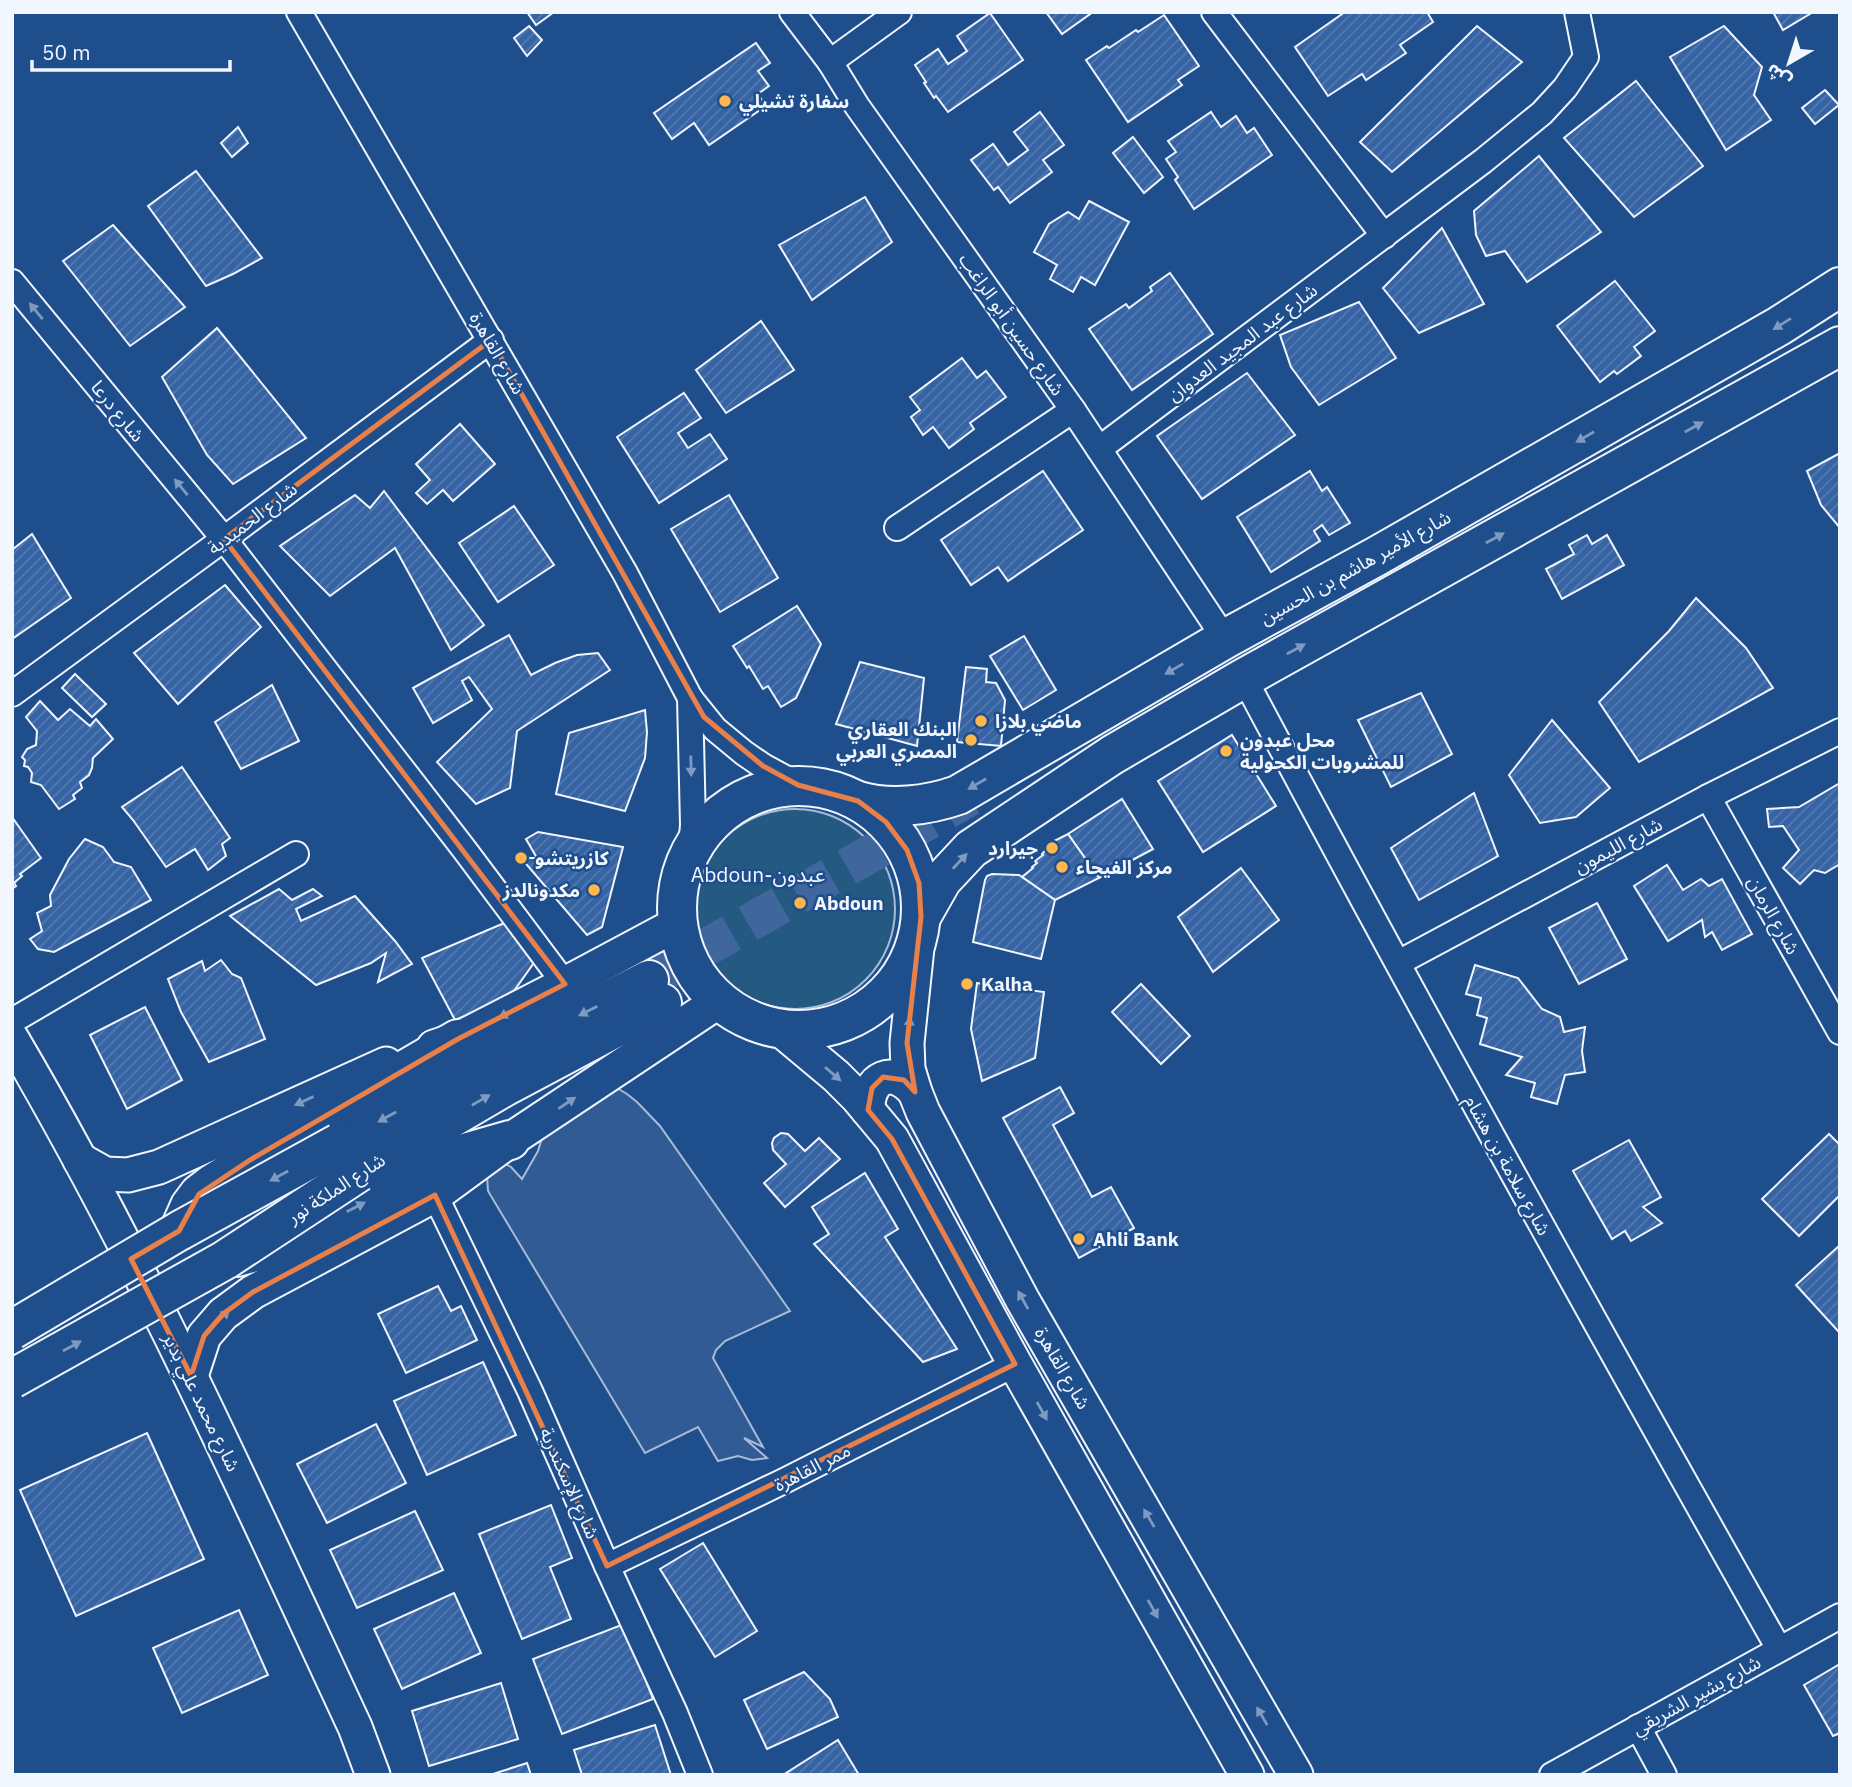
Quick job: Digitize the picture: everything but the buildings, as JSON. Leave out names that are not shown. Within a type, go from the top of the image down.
[{"type":"highway","name":"شارع الأمير هاشم بن الحسين","points":[[858,801],[871,805],[924,804],[958,795],[1225,639],[1377,556],[1755,340],[1840,287]]},
{"type":"highway","points":[[920,928],[919,883],[907,850],[886,822],[858,801],[829,789],[799,785],[766,790],[736,802],[711,822],[691,848],[678,884],[677,924],[684,953],[698,979],[737,1015],[781,1030],[817,1030],[852,1019],[881,1000],[904,972],[942,880],[971,849],[1112,755],[1244,678],[1840,346]]},
{"type":"highway","name":"شارع الملكة نور","points":[[12,1330],[179,1231],[504,1087],[656,992]]},
{"type":"highway","points":[[179,1231],[190,1206],[199,1194],[212,1184],[458,1039]]},
{"type":"highway","points":[[225,1260],[281,1245],[451,1159],[510,1140]]},
{"type":"highway","name":"شارع الملكة نور","points":[[12,1378],[225,1260],[349,1157]]},
{"type":"street","name":"شارع القاهرة","points":[[299,12],[625,572],[690,698],[715,729],[744,753],[799,785]]},
{"type":"street","name":"شارع حسين أبو الراغب","points":[[792,12],[830,62],[858,106],[1100,449],[1225,639]]},
{"type":"street","points":[[830,62],[899,12]]},
{"type":"street","points":[[1214,12],[1384,236]]},
{"type":"street","name":"شارع عبد المجيد العدوان","points":[[1100,449],[1483,161],[1542,113],[1565,88],[1586,57],[1577,12]]},
{"type":"street","name":"شارع درعا","points":[[12,282],[224,539],[565,984]]},
{"type":"street","name":"شارع الحميدية","points":[[12,694],[491,340]]},
{"type":"street","points":[[897,528],[1073,410]]},
{"type":"street","name":"شارع سلامة بن هشام","points":[[1244,678],[1349,877],[1586,1309],[1779,1649]]},
{"type":"street","name":"شارع القاهرة","points":[[690,698],[693,825],[691,848]]},
{"type":"street","name":"شارع الليمون","points":[[1398,963],[1707,797],[1840,731]]},
{"type":"street","name":"شارع الرمان","points":[[1707,797],[1840,1032]]},
{"type":"street","points":[[12,1021],[296,854]]},
{"type":"street","points":[[80,1160],[105,1174],[128,1175],[159,1167],[385,1064],[458,1039],[677,924]]},
{"type":"street","name":"شارع القاهرة","points":[[920,928],[907,1042],[908,1069],[915,1092],[935,1136],[1022,1298],[1296,1775]]},
{"type":"street","points":[[191,1376],[204,1336],[223,1314],[253,1292],[435,1195],[510,1140],[719,1001]]},
{"type":"street","name":"شارع القاهرة","points":[[781,1030],[836,1076],[892,1139],[1015,1364],[1247,1775]]},
{"type":"street","name":"شارع محمد علي بدير","points":[[12,1039],[56,1113],[191,1376],[355,1727],[373,1775]]},
{"type":"street","points":[[868,1110],[872,1088],[883,1077],[891,1076],[904,1080],[915,1092]]},
{"type":"street","name":"شارع الإسكندرية","points":[[435,1195],[530,1391],[675,1713],[700,1775]]},
{"type":"street","name":"ممر القاهرة","points":[[607,1566],[782,1482],[1015,1364]]},
{"type":"street","name":"شارع بشير الشريقي","points":[[1552,1775],[1840,1616]]},
{"type":"street","points":[[1638,1727],[1664,1775]]},
{"type":"highlighted area","points":[[491,340],[704,717],[763,766],[798,785],[858,801],[886,822],[907,850],[919,883],[921,917],[907,1043],[915,1092],[904,1080],[883,1077],[872,1088],[868,1110],[892,1139],[1015,1364],[607,1566],[435,1195],[253,1292],[223,1314],[204,1336],[191,1376],[131,1259],[179,1231],[199,1194],[250,1160],[458,1039],[565,984],[224,539]]},
{"type":"shaded area","points":[[795,809],[833,817],[866,838],[887,871],[895,909],[887,947],[866,980],[833,1001],[795,1009],[757,1001],[724,980],[703,947],[695,909],[703,871],[724,838],[757,817]]},
{"type":"shaded area","points":[[617,1088],[637,1102],[660,1126],[790,1311],[725,1341],[716,1350],[713,1358],[763,1447],[744,1438],[767,1458],[752,1460],[738,1456],[718,1461],[698,1427],[645,1453],[488,1191],[487,1176],[502,1162],[522,1179],[547,1131]]},
{"type":"tunnel","points":[[649,980],[970,797]]},
{"type":"place","name":"سفارة تشيلي","points":[[725,101]]},
{"type":"place","name":"ماضي بلازا","points":[[981,721]]},
{"type":"place","name":"البنك العقاري المصري العربي","points":[[971,740]]},
{"type":"place","name":"محل عبدون للمشروبات الكحولية","points":[[1226,751]]},
{"type":"place","name":"جيرارد","points":[[1052,848]]},
{"type":"place","name":"كازريتشو","points":[[521,858]]},
{"type":"place","name":"مركز الفيحاء","points":[[1062,867]]},
{"type":"place","name":"مكدونالدز","points":[[594,890]]},
{"type":"place","name":"Abdoun","points":[[800,903]]},
{"type":"place","name":"Kalha","points":[[967,984]]},
{"type":"place","name":"Ahli Bank","points":[[1079,1239]]},
{"type":"district","name":"Abdoun-عبدون","points":[[758,875]]}]
